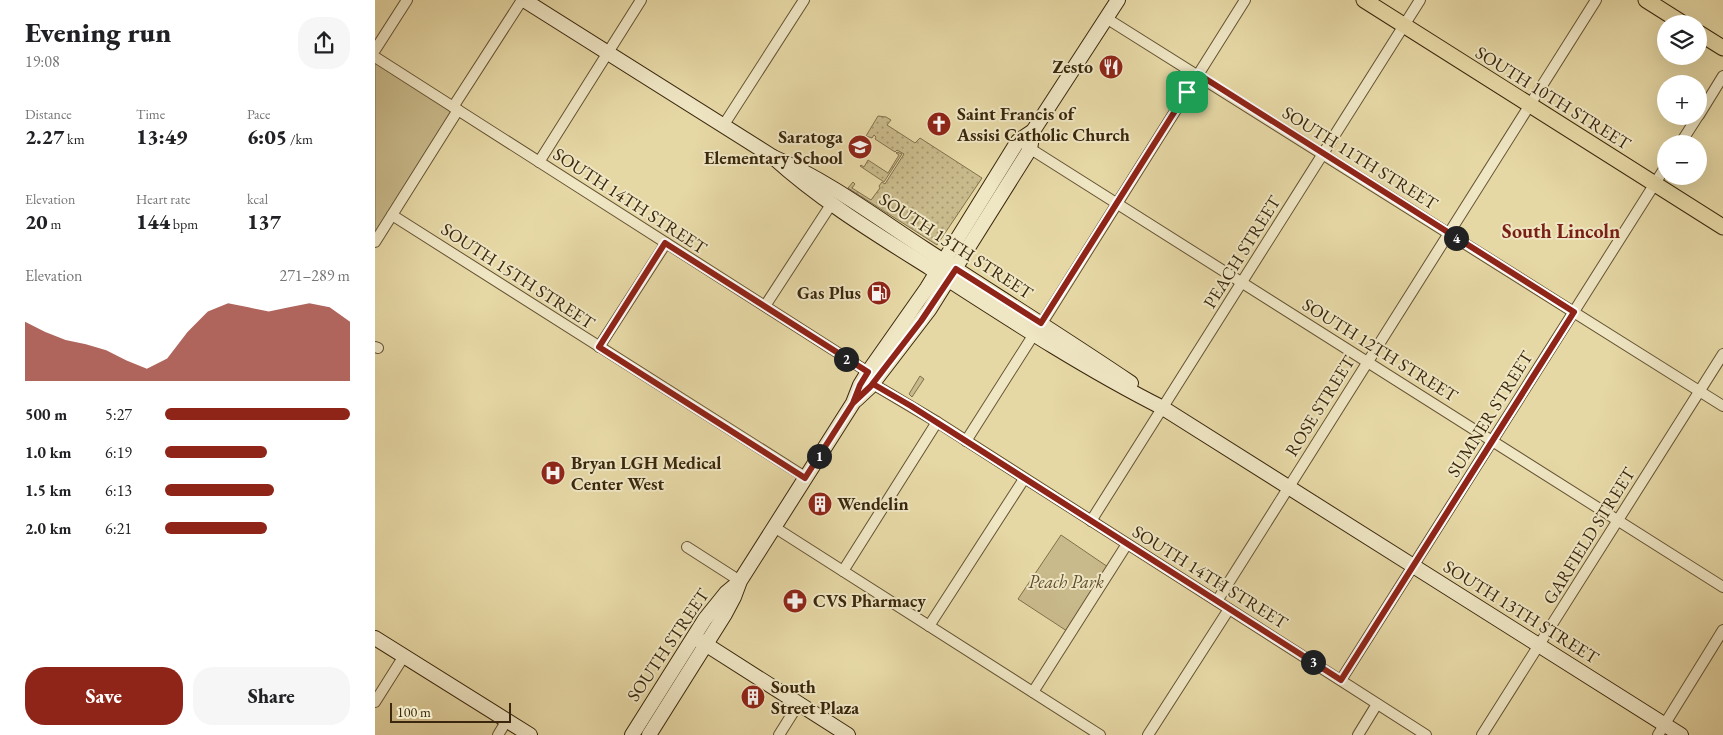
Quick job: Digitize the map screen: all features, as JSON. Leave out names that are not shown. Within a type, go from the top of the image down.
[{"type":"main road","name":"SOUTH 13TH STREET","points":[[523,0],[773,157],[796,167],[946,271]]},
{"type":"main road","name":"SOUTH STREET","points":[[649,735],[734,597],[740,580],[805,478],[870,378],[946,271],[1024,145],[1118,0]]},
{"type":"main road","name":"SOUTH 10TH STREET","points":[[1364,0],[1723,227]]},
{"type":"main road","points":[[1647,0],[1670,15]]},
{"type":"main road","points":[[1707,38],[1723,48]]},
{"type":"main road","name":"SOUTH 13TH STREET","points":[[773,157],[792,175],[832,203],[1038,329],[1077,362],[1163,408],[1414,566],[1539,645],[1661,730],[1681,735]]},
{"type":"main road","name":"SOUTH STREET","points":[[632,735],[693,637],[726,593],[740,580]]},
{"type":"main road","points":[[693,637],[848,735]]},
{"type":"main road","points":[[375,638],[530,735]]},
{"type":"street","points":[[375,50],[407,0]]},
{"type":"street","points":[[375,242],[523,0]]},
{"type":"street","points":[[539,162],[641,0]]},
{"type":"street","points":[[723,126],[804,0]]},
{"type":"street","points":[[966,441],[1245,0]]},
{"type":"street","name":"PEACH STREET","points":[[1091,521],[1420,0]]},
{"type":"street","name":"ROSE STREET","points":[[1217,601],[1596,0]]},
{"type":"street","name":"SOUTH 11TH STREET","points":[[1106,18],[1198,74],[1723,406]]},
{"type":"street","name":"SOUTH 14TH STREET","points":[[375,57],[765,306],[911,406],[1427,735]]},
{"type":"street","points":[[1707,101],[1723,76]]},
{"type":"street","name":"SOUTH 12TH STREET","points":[[1024,145],[1723,587]]},
{"type":"street","name":"SUMNER STREET","points":[[1341,680],[1657,181]]},
{"type":"street","points":[[765,306],[832,203]]},
{"type":"street","name":"SOUTH 15TH STREET","points":[[392,215],[805,478]]},
{"type":"street","points":[[599,347],[665,243]]},
{"type":"street","name":"GARFIELD STREET","points":[[1482,735],[1723,354]]},
{"type":"street","points":[[843,571],[937,422]]},
{"type":"street","points":[[929,626],[1024,478]]},
{"type":"street","points":[[774,527],[1100,735]]},
{"type":"street","points":[[1033,692],[1127,544]]},
{"type":"street","points":[[687,547],[740,580]]},
{"type":"street","points":[[1148,735],[1229,609]]},
{"type":"street","points":[[1661,730],[1723,630]]},
{"type":"street","points":[[375,702],[404,656]]},
{"type":"street","points":[[779,735],[799,703]]},
{"type":"street","points":[[1358,735],[1377,704]]},
{"type":"street","points":[[498,735],[507,720]]},
{"type":"green space","points":[[375,57],[458,110],[375,242]]},
{"type":"green space","points":[[878,116],[891,120],[887,125],[915,143],[920,138],[982,178],[937,245],[848,188],[853,182],[855,184],[852,188],[871,200],[882,182],[885,184],[904,154],[897,150],[895,152],[875,139],[874,135],[872,138],[866,136]]},
{"type":"green space","points":[[897,152],[902,154],[884,182],[860,166],[864,167],[868,160],[888,173],[899,155]]},
{"type":"green space","points":[[920,376],[924,379],[912,397],[909,394]]},
{"type":"green space","name":"Peach Park","points":[[1061,535],[1111,569],[1070,633],[1018,599]]},
{"type":"place","name":"Zesto","points":[[1111,67]]},
{"type":"place","name":"Saint Francis of Assisi Catholic Church","points":[[939,124]]},
{"type":"place","name":"Saratoga Elementary School","points":[[860,147]]},
{"type":"place","name":"Gas Plus","points":[[879,293]]},
{"type":"place","name":"Bryan LGH Medical Center West","points":[[553,473]]},
{"type":"place","name":"Wendelin","points":[[820,504]]},
{"type":"place","name":"CVS Pharmacy","points":[[795,601]]},
{"type":"place","name":"South Street Plaza","points":[[753,697]]},
{"type":"district","name":"South Lincoln","points":[[1561,231]]},
{"type":"route","points":[[1187,92],[1041,323],[956,269],[911,335],[873,384],[853,403],[805,478],[599,347],[665,243],[868,372],[860,385],[853,403],[865,392],[873,384],[911,406],[1341,680],[1574,312],[1198,74],[1187,92]]}]
